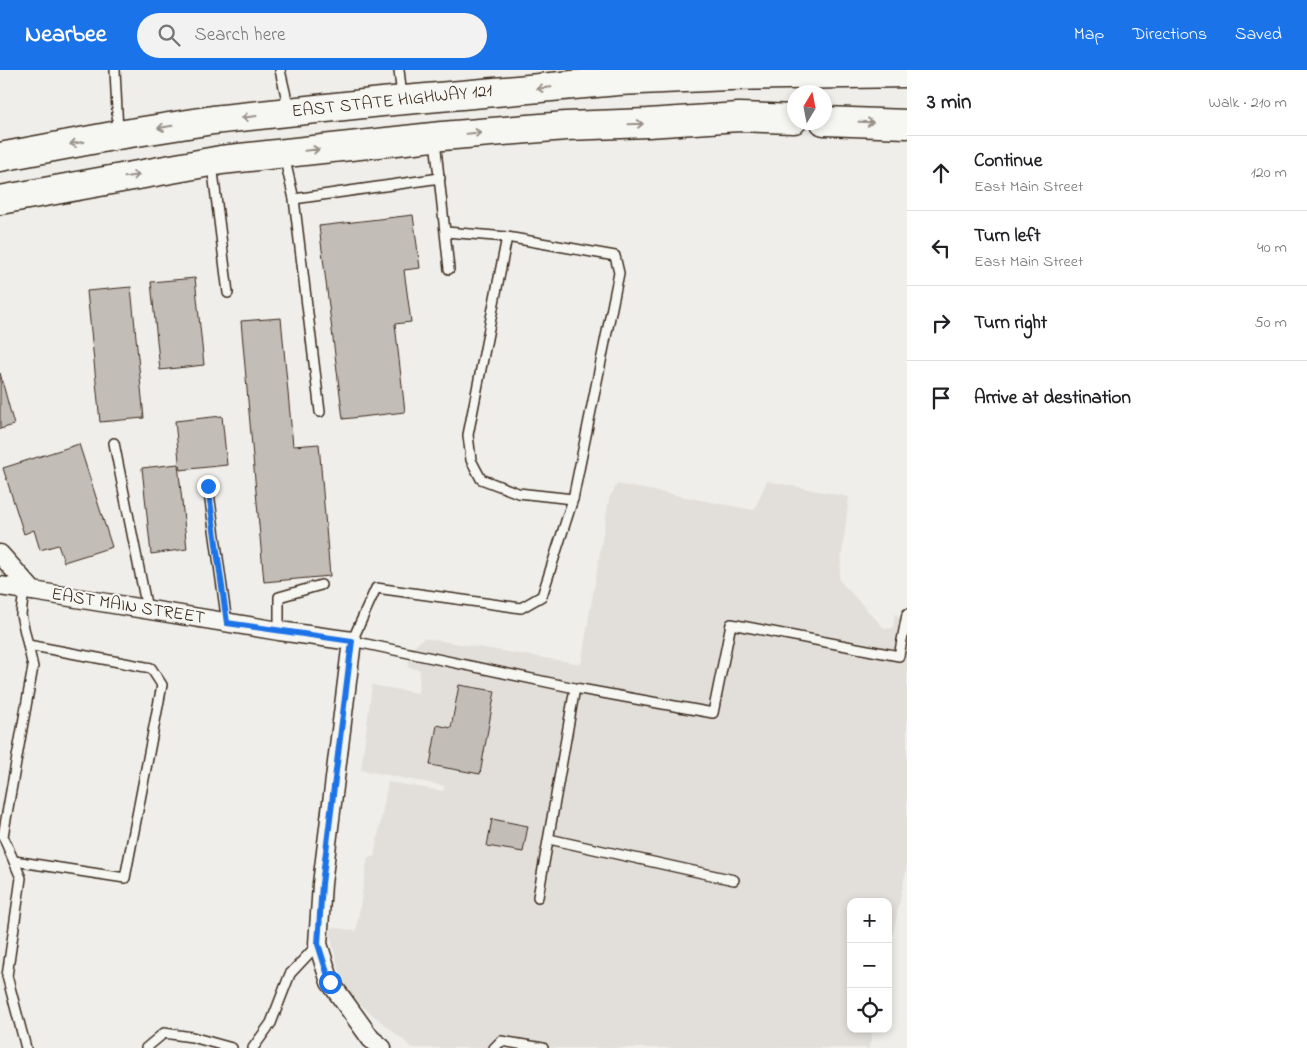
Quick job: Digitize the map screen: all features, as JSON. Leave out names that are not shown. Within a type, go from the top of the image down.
[{"type":"main road","name":"EAST STATE HIGHWAY 121","points":[[0,158],[118,135],[213,120],[571,81],[618,81],[747,73],[907,73]]},
{"type":"main road","points":[[211,161],[227,148],[271,137],[284,131],[289,127],[291,120],[290,112]]},
{"type":"main road","points":[[0,200],[211,161],[435,137],[566,126],[648,124],[739,117],[787,120]]},
{"type":"main road","points":[[832,121],[907,124]]},
{"type":"main road","points":[[0,212],[30,194]]},
{"type":"street","name":"EAST MAIN STREET","points":[[0,554],[29,591],[352,641]]},
{"type":"street","points":[[0,586],[29,591]]},
{"type":"street","points":[[352,641],[322,884],[318,944],[330,982],[371,1039],[382,1048]]},
{"type":"lane","points":[[115,70],[118,135]]},
{"type":"lane","points":[[280,70],[290,112]]},
{"type":"lane","points":[[400,70],[402,100]]},
{"type":"lane","points":[[435,137],[449,269]]},
{"type":"lane","points":[[284,153],[294,199],[320,412]]},
{"type":"lane","points":[[211,161],[228,293]]},
{"type":"lane","points":[[294,199],[440,178]]},
{"type":"lane","points":[[446,232],[506,236],[615,256],[619,273],[573,498],[542,596],[521,608],[376,588],[352,641],[575,688],[713,712],[732,624],[899,656],[907,614]]},
{"type":"lane","points":[[506,236],[468,436],[471,460],[481,479],[518,493],[573,498]]},
{"type":"lane","points":[[114,443],[147,609]]},
{"type":"lane","points":[[208,486],[227,623]]},
{"type":"lane","points":[[278,631],[279,597],[321,585]]},
{"type":"lane","points":[[26,1048],[7,976],[21,878],[3,836],[32,667],[21,614],[29,591]]},
{"type":"lane","points":[[14,861],[125,878],[162,685],[152,668],[28,645]]},
{"type":"lane","points":[[538,897],[575,688]]},
{"type":"lane","points":[[549,839],[734,880]]},
{"type":"lane","points":[[253,1048],[271,1023],[290,974],[318,944]]},
{"type":"lane","points":[[146,1048],[164,1033],[192,1037],[232,1048]]},
{"type":"lane","points":[[494,1048],[501,1041],[542,1048]]},
{"type":"shaded area","points":[[767,481],[849,497],[839,580],[885,629],[893,628],[895,614],[907,623],[907,866],[892,937],[892,898],[847,898],[847,1033],[872,1033],[869,1048],[413,1048],[348,994],[343,985],[330,935],[332,927],[356,931],[368,857],[374,857],[388,782],[443,791],[444,786],[361,770],[372,685],[418,693],[420,670],[408,667],[410,650],[424,638],[581,664],[609,499],[617,484],[754,510]]},
{"type":"building","points":[[413,215],[420,268],[404,270],[411,322],[395,324],[405,412],[343,419],[319,226]]},
{"type":"building","points":[[195,278],[204,365],[160,370],[151,282]]},
{"type":"building","points":[[131,287],[144,418],[100,422],[87,291]]},
{"type":"building","points":[[281,318],[293,446],[319,444],[330,576],[264,582],[241,321]]},
{"type":"building","points":[[0,373],[14,425],[0,429]]},
{"type":"building","points":[[222,416],[227,465],[180,470],[175,421]]},
{"type":"building","points":[[79,444],[112,547],[64,562],[58,545],[40,550],[34,530],[24,534],[3,468]]},
{"type":"building","points":[[178,464],[187,549],[151,554],[142,468]]},
{"type":"building","points":[[459,685],[495,691],[480,774],[430,765],[437,725],[451,728]]},
{"type":"building","points":[[492,819],[528,826],[523,852],[487,846]]},
{"type":"route","points":[[208,486],[227,623],[352,641],[322,884],[318,944],[330,982]]}]
